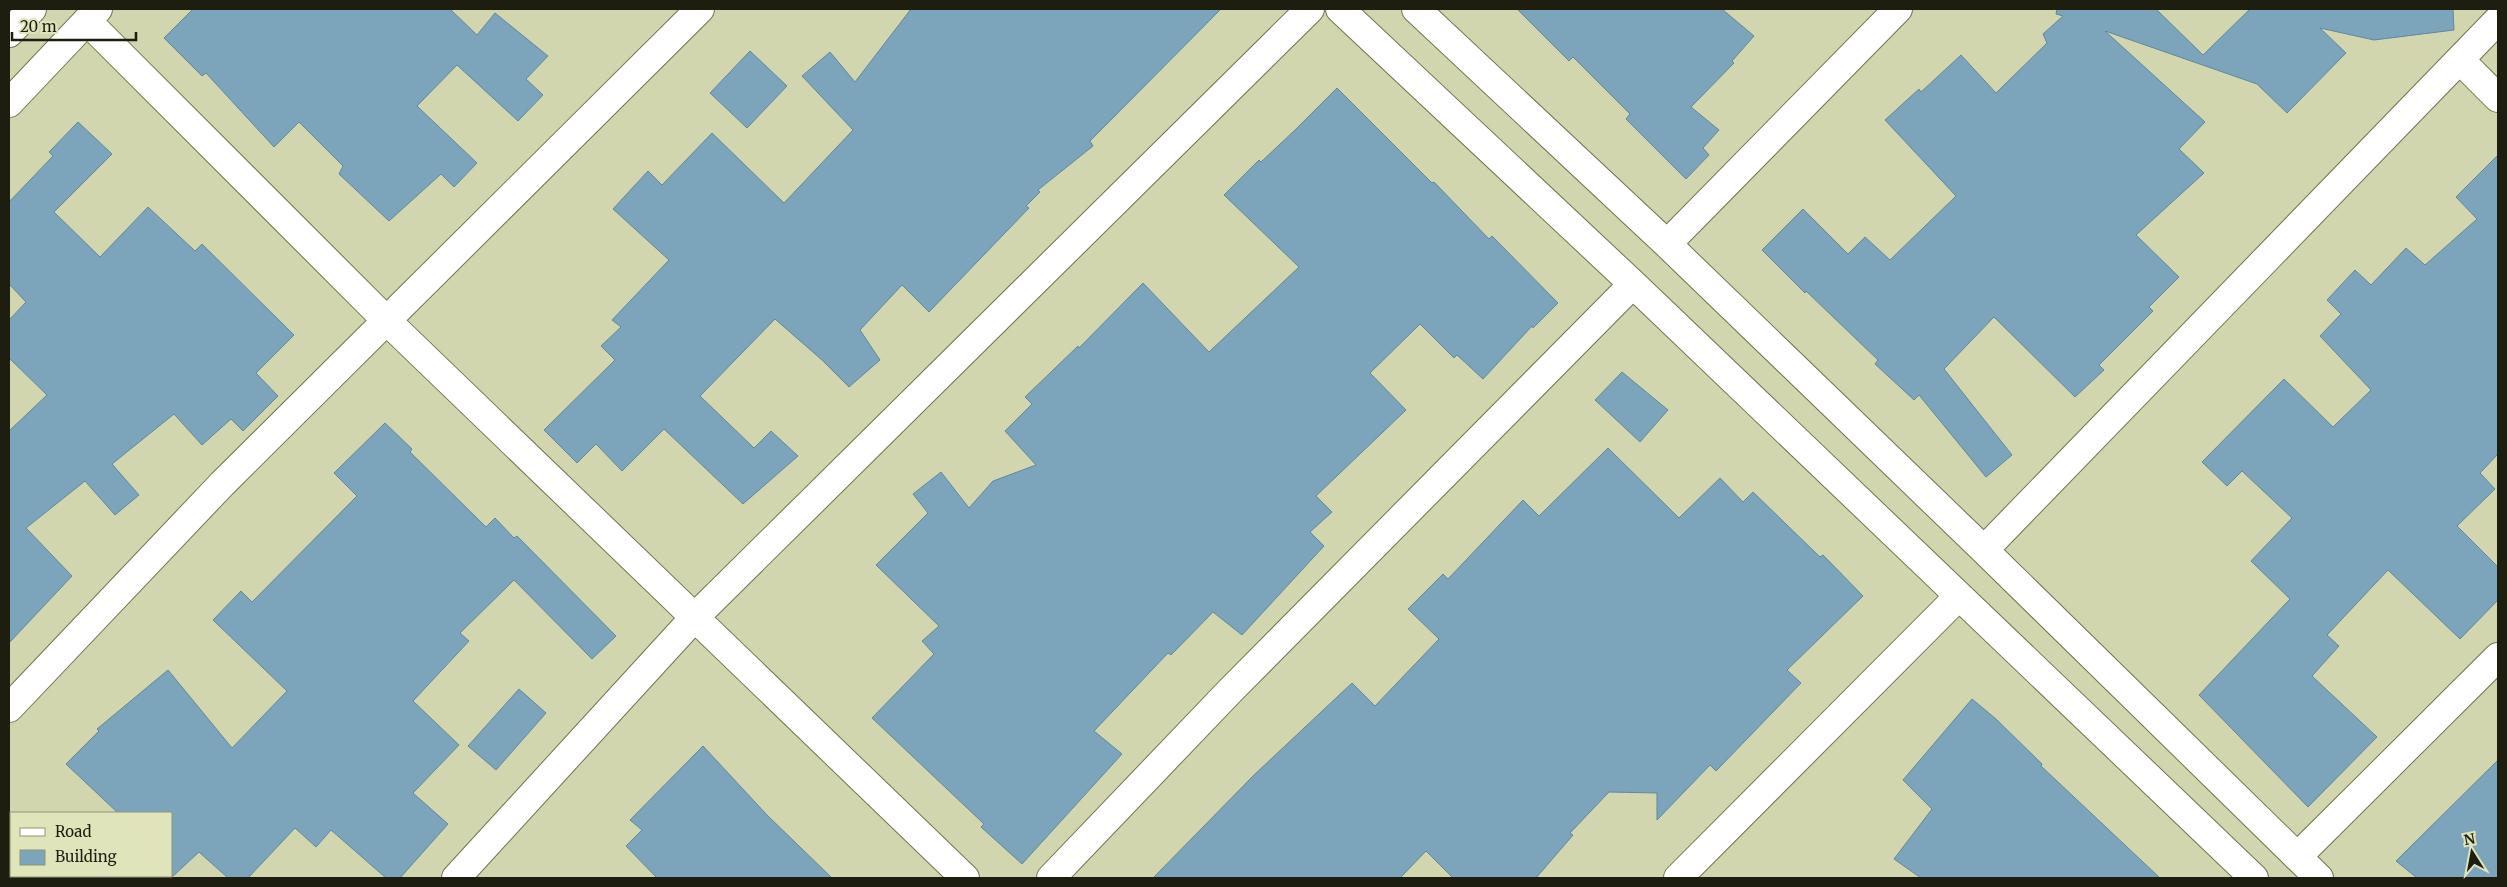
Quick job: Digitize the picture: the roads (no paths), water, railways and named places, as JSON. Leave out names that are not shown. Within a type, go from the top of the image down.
[{"type":"street","points":[[9,33],[32,9]]},
{"type":"street","points":[[9,708],[222,484],[700,9]]},
{"type":"street","points":[[456,878],[695,617],[1310,9]]},
{"type":"street","points":[[1340,9],[1633,284],[2254,878]]},
{"type":"street","points":[[1416,9],[1667,244],[1984,550],[2319,878]]},
{"type":"street","points":[[1667,244],[1898,9]]},
{"type":"street","points":[[9,103],[93,15],[386,320],[965,878]]},
{"type":"street","points":[[1984,550],[2498,20]]},
{"type":"street","points":[[2460,60],[2498,98]]},
{"type":"street","points":[[1051,878],[1229,692],[1633,284]]},
{"type":"street","points":[[1678,878],[1959,596]]},
{"type":"street","points":[[2297,857],[2498,658]]}]
